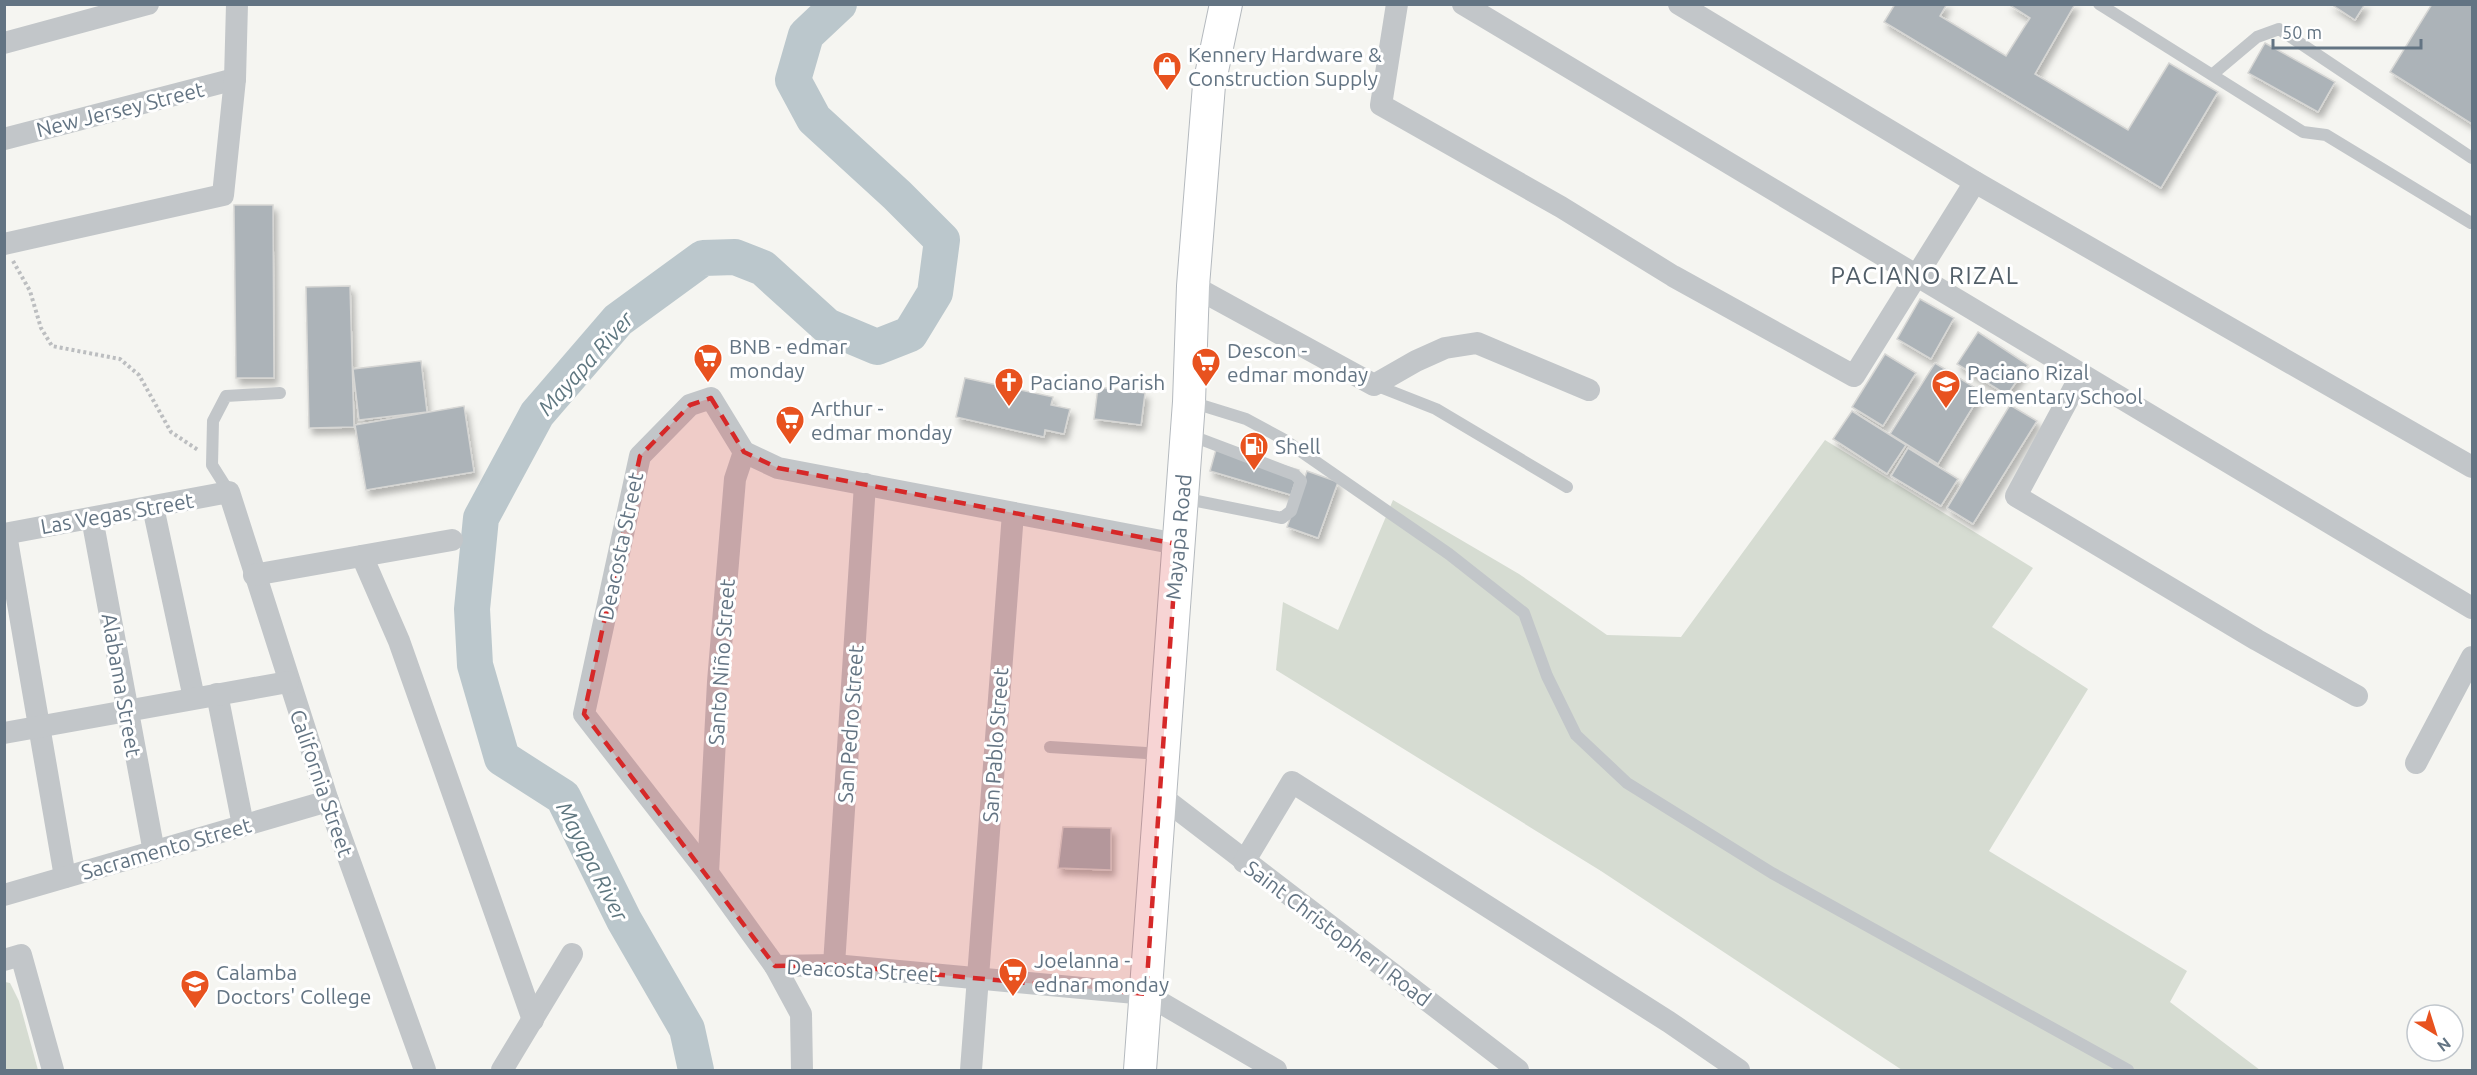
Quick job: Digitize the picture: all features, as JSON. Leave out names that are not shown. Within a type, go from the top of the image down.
[{"type":"main road","name":"Mayapa Road","points":[[1140,1071],[1158,795],[1189,402],[1193,286],[1209,85],[1227,4]]},
{"type":"street","points":[[4,43],[148,4]]},
{"type":"street","points":[[7,250],[223,195],[235,79],[237,4]]},
{"type":"street","points":[[1397,4],[1381,105],[1561,207],[1673,276],[1854,376],[1975,182]]},
{"type":"street","points":[[1463,4],[2472,608]]},
{"type":"street","points":[[1679,4],[1975,182],[2472,467]]},
{"type":"street","name":"New Jersey Street","points":[[4,138],[235,79]]},
{"type":"street","points":[[1193,286],[1374,385],[1416,360],[1445,348],[1477,343],[1589,390]]},
{"type":"street","points":[[2081,375],[2016,496],[2356,696]]},
{"type":"street","name":"Deacosta Street","points":[[744,452],[711,399],[690,405],[640,456],[584,714],[708,873],[775,966],[834,965],[1146,994]]},
{"type":"street","points":[[744,452],[778,468],[1177,544]]},
{"type":"street","name":"Santo Niño Street","points":[[708,873],[718,682],[734,490],[744,452]]},
{"type":"street","name":"San Pedro Street","points":[[834,965],[865,484]]},
{"type":"street","name":"Las Vegas Street","points":[[5,534],[229,492]]},
{"type":"street","name":"California Street","points":[[229,492],[328,801],[425,1071]]},
{"type":"street","points":[[153,507],[194,698]]},
{"type":"street","name":"San Pablo Street","points":[[971,1071],[1013,513]]},
{"type":"street","name":"Alabama Street","points":[[92,518],[153,852]]},
{"type":"street","points":[[5,534],[65,878]]},
{"type":"street","points":[[254,575],[452,540]]},
{"type":"street","points":[[362,556],[399,641],[533,1020]]},
{"type":"street","points":[[2416,763],[2472,657]]},
{"type":"street","points":[[4,733],[288,682]]},
{"type":"street","points":[[217,694],[243,825]]},
{"type":"street","points":[[1245,862],[1292,782],[1659,1016],[1739,1071]]},
{"type":"street","name":"Saint Christopher I Road","points":[[1158,795],[1197,822],[1245,862],[1518,1071]]},
{"type":"street","name":"Sacramento Street","points":[[4,895],[328,801]]},
{"type":"street","points":[[502,1071],[572,954]]},
{"type":"street","points":[[4,960],[21,955],[53,1071]]},
{"type":"street","points":[[775,966],[801,1014],[802,1071]]},
{"type":"street","points":[[1146,994],[1276,1071]]},
{"type":"lane","points":[[2099,4],[2303,132],[2326,135],[2471,223]]},
{"type":"lane","points":[[2213,74],[2257,37],[2279,29],[2472,158]]},
{"type":"lane","points":[[1374,385],[1436,409],[1567,487]]},
{"type":"lane","points":[[229,492],[212,465],[213,421],[226,396],[280,393]]},
{"type":"lane","points":[[1189,402],[1246,419],[1283,439],[1449,554],[1524,613],[1547,676],[1576,735],[1627,783],[1772,873],[2128,1071]]},
{"type":"lane","points":[[1181,498],[1282,518],[1291,511],[1301,481],[1295,475],[1186,434]]},
{"type":"lane","points":[[1050,747],[1162,754]]},
{"type":"path","points":[[7,250],[30,291],[41,328],[52,346],[120,359],[139,375],[171,432],[203,454],[212,465]]},
{"type":"highlighted area","points":[[711,398],[744,452],[778,468],[1177,544],[1146,994],[834,965],[775,966],[584,714],[640,456],[690,405]]},
{"type":"shaded area","points":[[1825,440],[2033,568],[1992,627],[2088,689],[1989,851],[2187,971],[2170,1002],[2260,1070],[1902,1070],[1601,871],[1276,670],[1283,602],[1338,630],[1393,500],[1519,574],[1607,635],[1681,637]]},
{"type":"shaded area","points":[[5,982],[10,983],[19,1001],[38,1070],[5,1070]]},
{"type":"building","points":[[1895,4],[1947,4],[1940,16],[2006,56],[2030,18],[2008,4],[2075,4],[2035,74],[2128,130],[2169,63],[2218,92],[2161,188],[1884,22]]},
{"type":"building","points":[[2331,4],[2365,4],[2355,20]]},
{"type":"building","points":[[2432,4],[2472,4],[2472,124],[2390,72]]},
{"type":"building","points":[[2265,43],[2335,82],[2318,112],[2248,73]]},
{"type":"building","points":[[234,205],[273,205],[274,378],[236,378]]},
{"type":"building","points":[[350,286],[354,427],[309,428],[306,287]]},
{"type":"building","points":[[1920,299],[1954,318],[1931,359],[1897,339]]},
{"type":"building","points":[[1978,332],[2028,365],[2007,395],[1957,364]]},
{"type":"building","points":[[1885,354],[1916,373],[1883,426],[1852,407]]},
{"type":"building","points":[[421,361],[427,412],[359,420],[353,369]]},
{"type":"building","points":[[1935,363],[1982,392],[1938,464],[1890,434]]},
{"type":"building","name":"Paciano Parish","points":[[965,378],[1053,397],[1051,405],[1070,409],[1064,434],[1045,430],[1044,437],[956,417]]},
{"type":"building","points":[[1098,387],[1145,393],[1141,425],[1094,419]]},
{"type":"building","points":[[2010,405],[2037,421],[1973,524],[1947,508]]},
{"type":"building","points":[[464,406],[474,472],[366,490],[355,425]]},
{"type":"building","points":[[1852,411],[1906,445],[1887,474],[1833,439]]},
{"type":"building","name":"Shell","points":[[1217,446],[1299,470],[1291,495],[1210,471]]},
{"type":"building","points":[[1908,448],[1958,479],[1941,506],[1891,476]]},
{"type":"building","points":[[1307,471],[1338,482],[1318,538],[1287,527]]},
{"type":"building","points":[[1063,827],[1111,828],[1111,870],[1058,868]]},
{"type":"waterway","name":"Mayapa River","points":[[696,1070],[687,1029],[624,920],[563,797],[502,758],[475,665],[472,609],[481,518],[537,414],[618,320],[703,258],[735,257],[763,268],[827,326],[877,347],[910,334],[935,293],[942,240],[814,119],[793,80],[806,35],[839,4]]},
{"type":"place","name":"Kennery Hardware & Construction Supply","points":[[1167,92]]},
{"type":"place","name":"BNB - edmar monday","points":[[708,384]]},
{"type":"place","name":"Descon - edmar monday","points":[[1206,388]]},
{"type":"place","name":"Paciano Parish","points":[[1009,408]]},
{"type":"place","name":"Paciano Rizal Elementary School","points":[[1946,410]]},
{"type":"place","name":"Arthur - edmar monday","points":[[790,446]]},
{"type":"place","name":"Shell","points":[[1254,472]]},
{"type":"place","name":"Joelanna - ednar monday","points":[[1013,998]]},
{"type":"place","name":"Calamba Doctors' College","points":[[195,1010]]},
{"type":"district","name":"PACIANO RIZAL","points":[[1925,275]]}]
